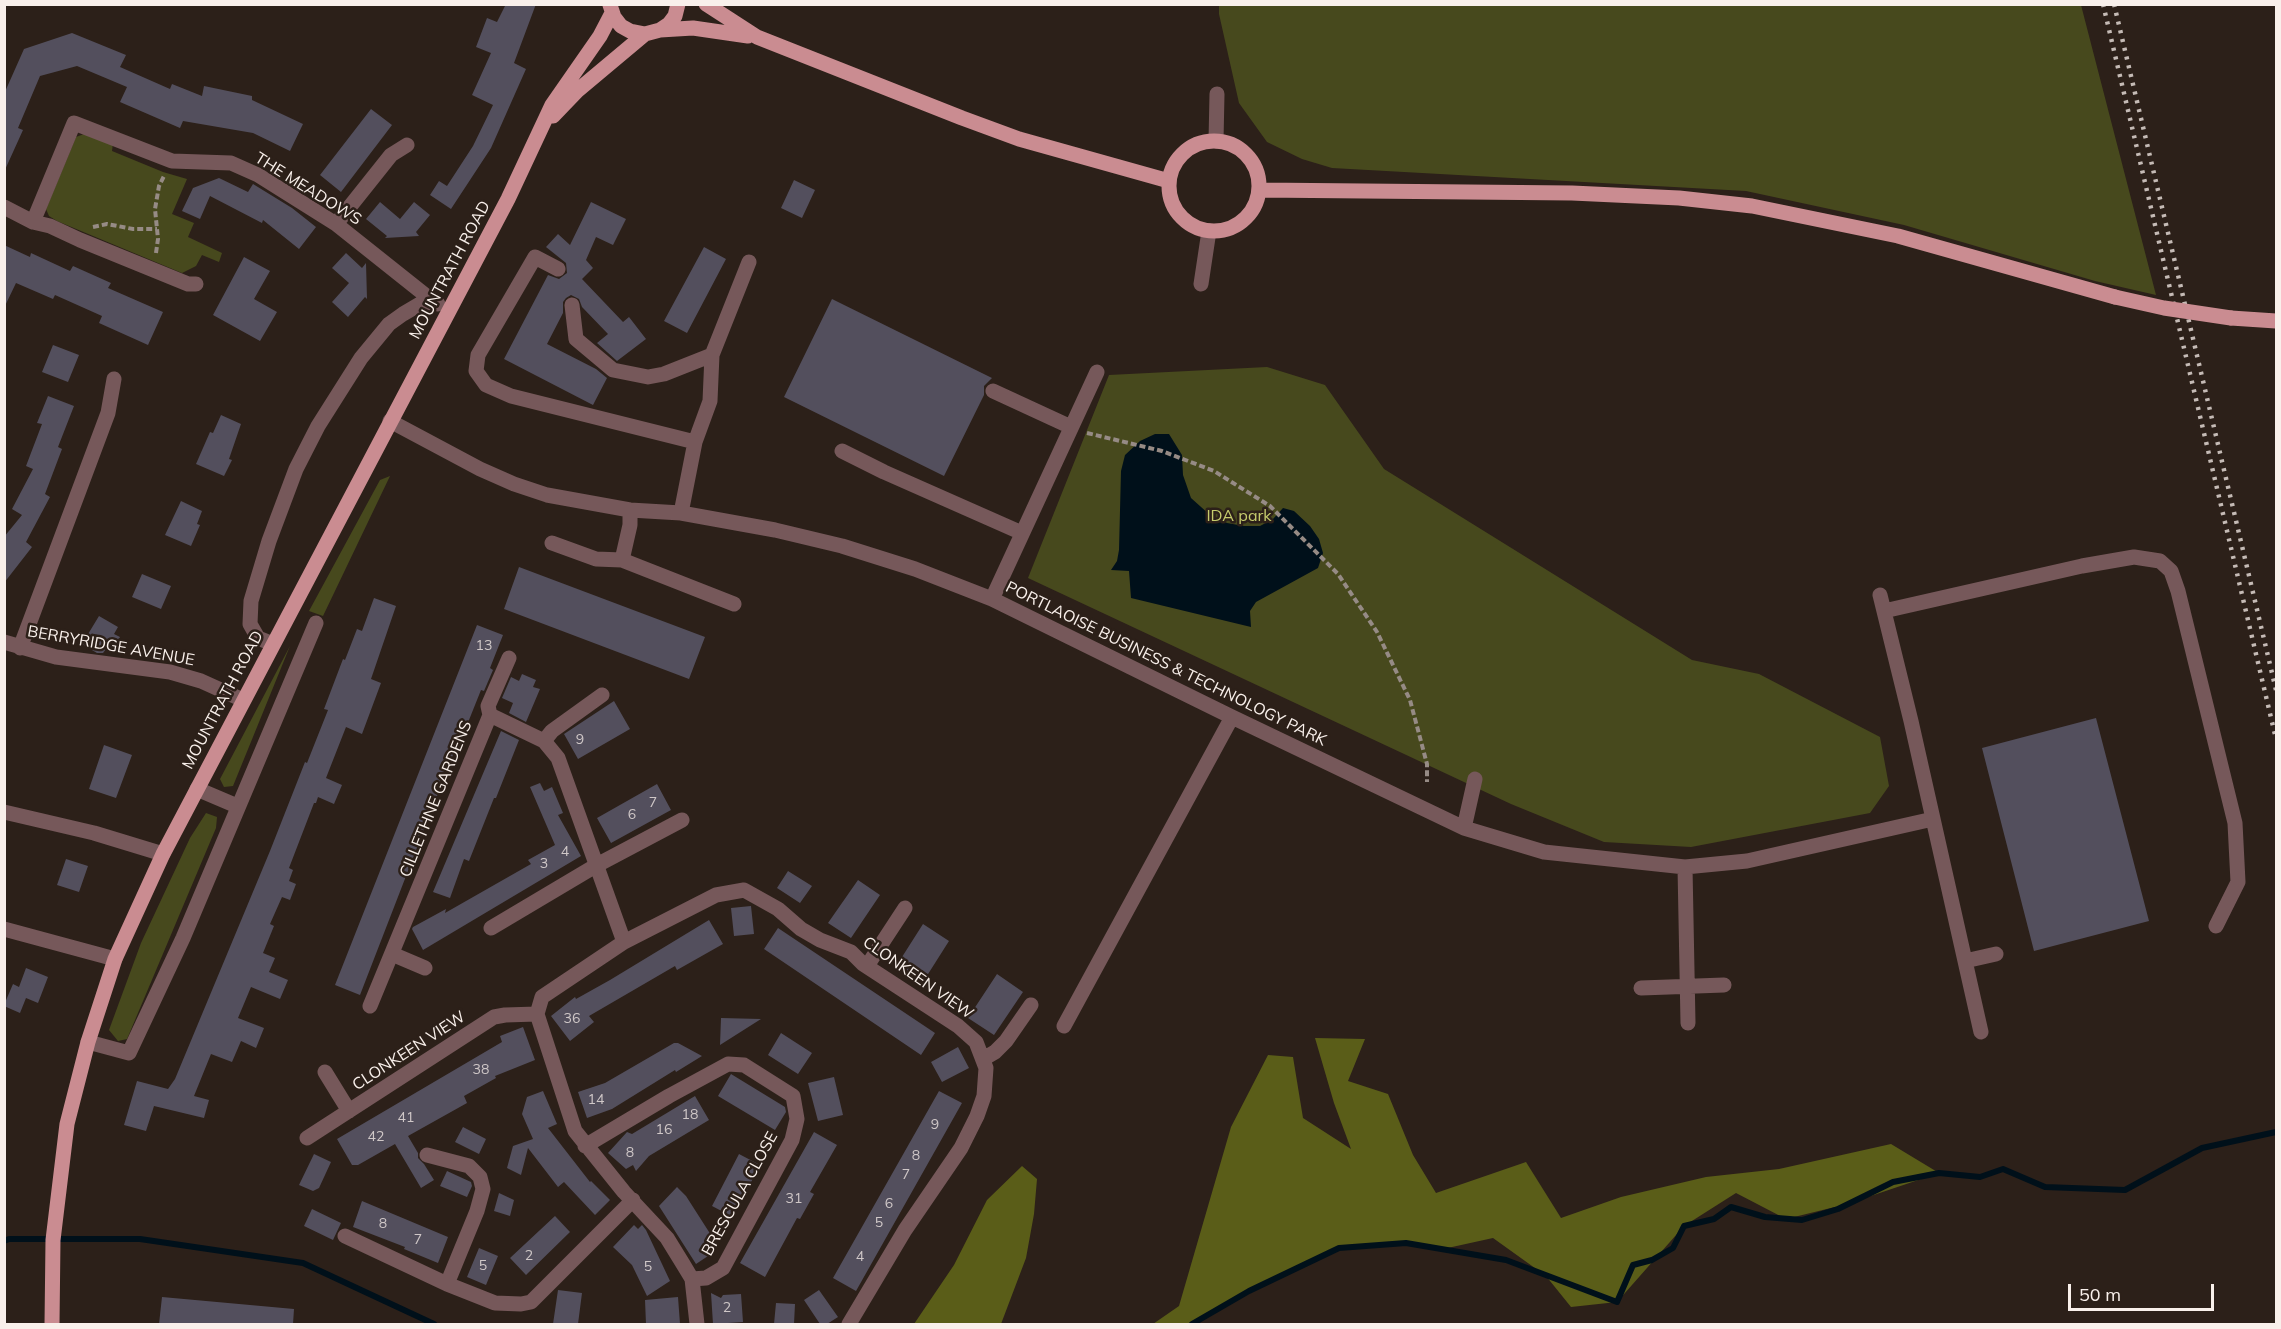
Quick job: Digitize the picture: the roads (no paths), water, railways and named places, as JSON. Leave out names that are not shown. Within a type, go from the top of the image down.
[{"type":"main road","points":[[660,30],[672,20],[678,4]]},
{"type":"main road","points":[[706,4],[757,37],[1019,139],[1169,181]]},
{"type":"main road","points":[[611,8],[625,29],[634,33],[645,34],[660,30],[693,28],[757,37]]},
{"type":"main road","name":"MOUNTRATH ROAD","points":[[52,1324],[55,1211],[67,1125],[88,1042],[115,958],[163,854],[449,310],[552,105],[600,36],[611,8]]},
{"type":"main road","name":"MOUNTRATH ROAD","points":[[541,130],[578,91],[645,34]]},
{"type":"main road","points":[[1216,141],[1231,144],[1243,152],[1252,163],[1260,190],[1251,211],[1236,226],[1209,231],[1189,224],[1174,208],[1169,195],[1169,181],[1180,156],[1203,142],[1216,141]]},
{"type":"main road","points":[[1260,190],[1572,193],[1679,198],[1752,206],[1898,236],[2115,297],[2164,308],[2232,318],[2277,321]]},
{"type":"street","points":[[1216,141],[1217,94]]},
{"type":"street","name":"THE MEADOWS","points":[[33,222],[74,123],[172,161],[231,163],[258,175],[336,224],[434,302],[449,310]]},
{"type":"street","points":[[336,224],[391,155],[407,145]]},
{"type":"street","points":[[4,207],[33,222],[50,226],[188,284],[196,284]]},
{"type":"street","points":[[1201,284],[1209,231]]},
{"type":"street","points":[[558,269],[535,257],[478,354],[476,371],[486,386],[511,396],[695,442]]},
{"type":"street","points":[[681,513],[695,442],[710,401],[712,355],[748,262]]},
{"type":"street","points":[[273,644],[258,638],[250,624],[251,601],[269,541],[296,469],[318,426],[361,358],[389,324],[420,304],[434,302]]},
{"type":"street","points":[[572,305],[576,339],[613,370],[648,377],[664,374],[712,355]]},
{"type":"street","points":[[992,598],[1097,372]]},
{"type":"street","points":[[20,648],[108,413],[114,379]]},
{"type":"street","points":[[993,391],[1071,428]]},
{"type":"street","name":"PORTLAOISE BUSINESS & TECHNOLOGY PARK","points":[[390,421],[514,484],[576,501],[630,510],[681,513],[775,530],[842,546],[915,569],[992,598],[1232,717],[1464,828],[1544,852],[1685,867],[1747,861],[1933,819]]},
{"type":"street","points":[[842,451],[1022,533]]},
{"type":"street","points":[[622,560],[630,525],[630,510]]},
{"type":"street","points":[[552,543],[596,559],[622,560],[734,604]]},
{"type":"street","points":[[1884,611],[2082,566],[2134,557],[2160,561],[2171,571],[2178,591],[2235,823],[2238,882],[2216,926]]},
{"type":"street","points":[[1880,595],[1981,1032]]},
{"type":"street","points":[[88,1042],[129,1053],[183,938],[316,623]]},
{"type":"street","name":"BERRYRIDGE AVENUE","points":[[4,642],[20,648],[90,663],[170,672],[201,681],[243,700]]},
{"type":"street","points":[[490,715],[488,706],[509,658]]},
{"type":"street","points":[[544,741],[552,730],[602,695]]},
{"type":"street","name":"CILLETHNE GARDENS","points":[[370,1006],[490,715],[544,741],[558,758],[624,942]]},
{"type":"street","points":[[1064,1026],[1232,717]]},
{"type":"street","points":[[1464,828],[1475,779]]},
{"type":"street","points":[[197,789],[237,806]]},
{"type":"street","points":[[4,812],[94,833],[163,854]]},
{"type":"street","points":[[491,928],[597,865],[682,820]]},
{"type":"street","points":[[1685,867],[1688,1023]]},
{"type":"street","name":"CLONKEEN VIEW","points":[[307,1138],[494,1017],[537,1014],[543,996],[552,988],[624,942],[716,895],[744,890],[778,909],[801,929],[820,940],[851,952],[867,966],[958,1026],[976,1042],[986,1068],[984,1096],[961,1148],[904,1230],[849,1324]]},
{"type":"street","points":[[867,966],[905,908]]},
{"type":"street","points":[[4,929],[115,958]]},
{"type":"street","points":[[392,954],[425,968]]},
{"type":"street","points":[[1965,961],[1996,954]]},
{"type":"street","points":[[1641,988],[1724,985]]},
{"type":"street","points":[[983,1059],[995,1052],[1006,1041],[1031,1005]]},
{"type":"street","name":"BRESCULA CLOSE","points":[[537,1014],[575,1131],[585,1146],[667,1239],[692,1279],[697,1324]]},
{"type":"street","name":"BRESCULA CLOSE","points":[[585,1146],[728,1064],[744,1065],[793,1096],[797,1119],[792,1140],[723,1268],[706,1278],[692,1279]]},
{"type":"street","name":"CLONKEEN VIEW","points":[[325,1072],[349,1111]]},
{"type":"street","points":[[427,1155],[469,1166],[480,1178],[483,1189],[477,1211],[447,1284]]},
{"type":"street","points":[[345,1236],[495,1304],[521,1304],[531,1302],[633,1200]]},
{"type":"water","points":[[1155,434],[1169,434],[1182,455],[1183,475],[1191,498],[1210,515],[1227,523],[1260,526],[1273,519],[1283,508],[1294,511],[1310,526],[1319,539],[1323,553],[1318,568],[1256,602],[1250,611],[1251,627],[1131,598],[1129,571],[1111,570],[1117,561],[1119,550],[1121,471],[1125,455],[1140,441]]},
{"type":"waterway","points":[[1192,1324],[1249,1291],[1339,1248],[1406,1243],[1506,1260],[1617,1302],[1633,1265],[1652,1260],[1673,1248],[1684,1226],[1714,1219],[1731,1207],[1765,1217],[1802,1220],[1838,1209],[1893,1182],[1939,1173],[1980,1177],[2003,1169],[2045,1187],[2125,1190],[2202,1148],[2276,1132]]},
{"type":"waterway","points":[[4,1241],[9,1239],[140,1239],[303,1263],[434,1324]]},
{"type":"railway","points":[[2103,4],[2276,739]]},
{"type":"railway","points":[[2114,4],[2276,690]]},
{"type":"park label","name":"IDA park","points":[[1239,516]]}]
